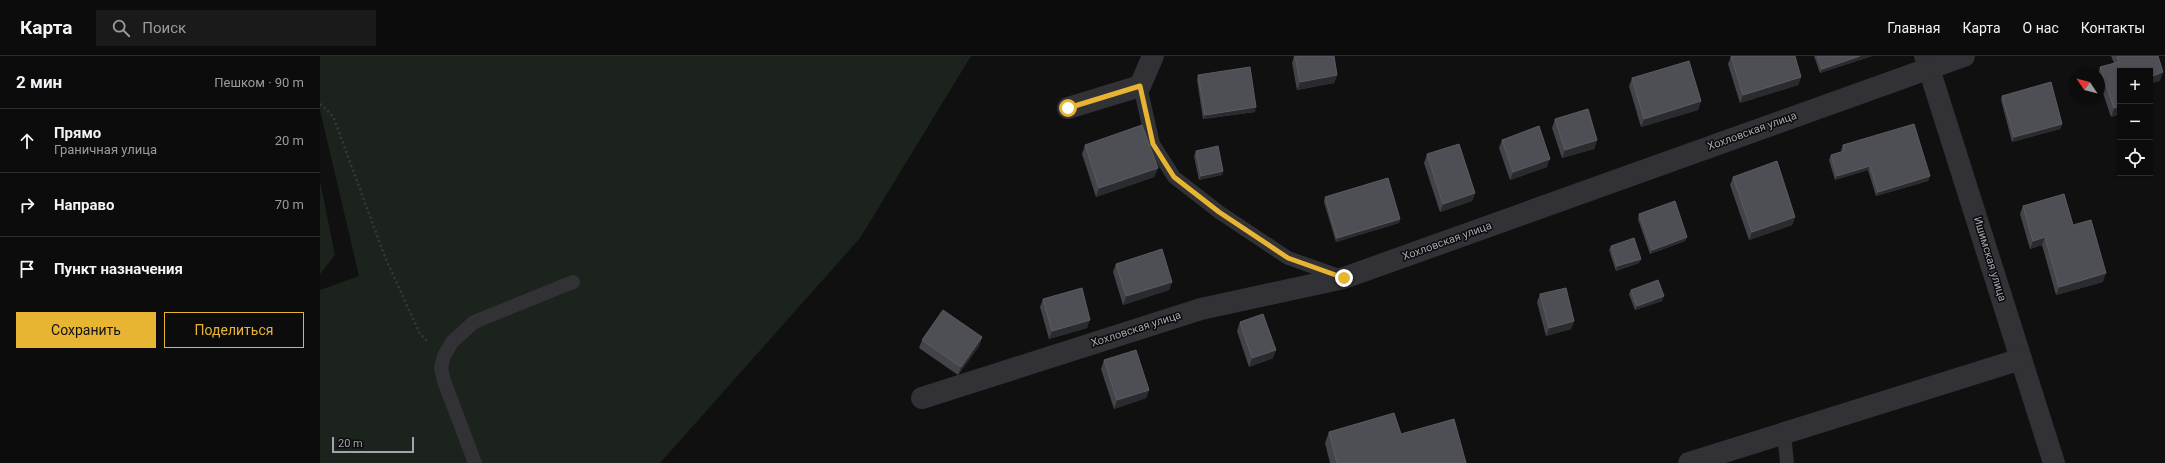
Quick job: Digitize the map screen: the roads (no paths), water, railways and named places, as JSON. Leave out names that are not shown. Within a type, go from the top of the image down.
[{"type":"street","points":[[1068,108],[1140,86],[1153,56]]},
{"type":"street","name":"Хохловская улица","points":[[922,398],[1201,309],[1344,278],[1927,62],[1964,56]]},
{"type":"street","name":"Ишимская улица","points":[[1927,62],[2054,463]]},
{"type":"street","points":[[1689,463],[2021,359]]},
{"type":"lane","points":[[1140,86],[1153,144],[1174,177],[1219,212],[1288,258],[1344,278]]},
{"type":"lane","points":[[475,463],[444,381],[441,368],[444,356],[452,342],[474,322],[573,282]]},
{"type":"lane","points":[[1784,433],[1787,463]]}]
